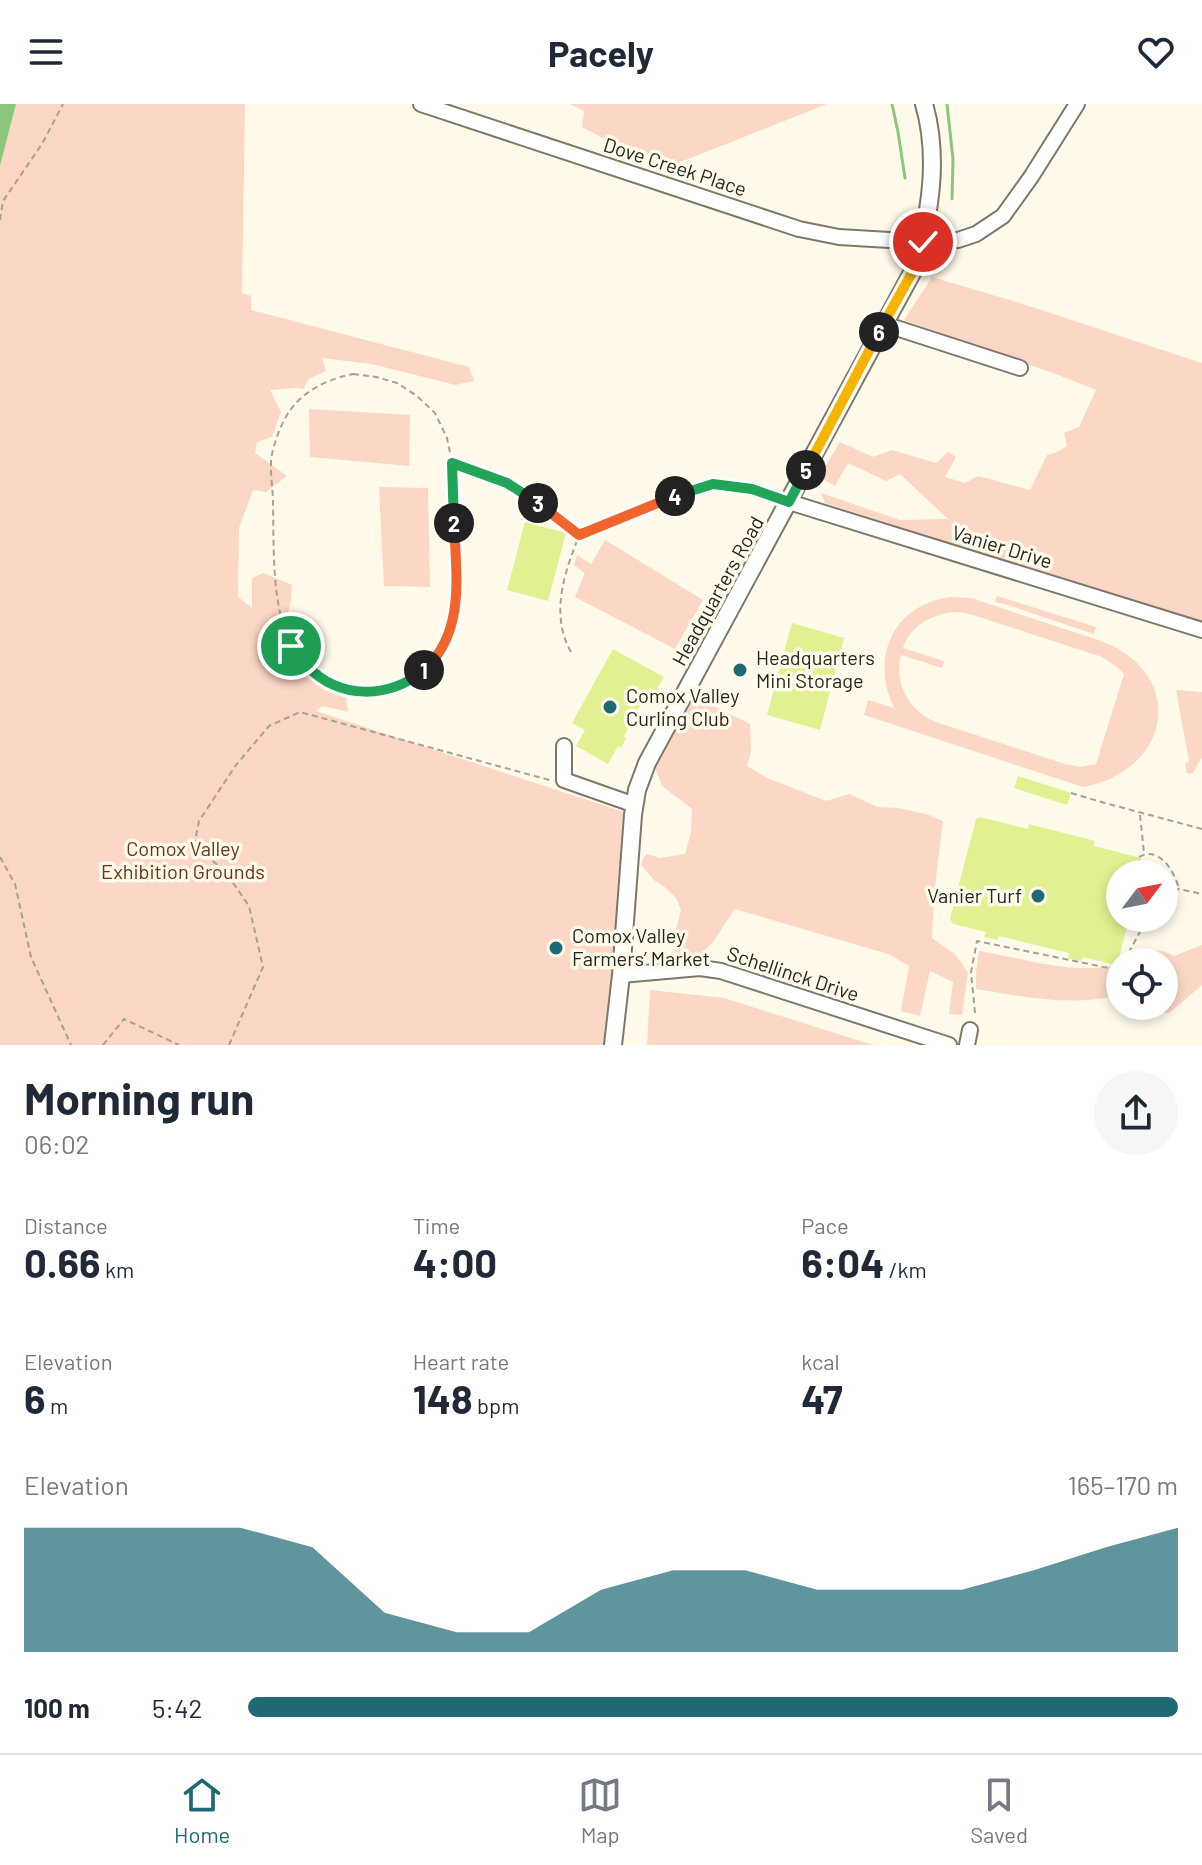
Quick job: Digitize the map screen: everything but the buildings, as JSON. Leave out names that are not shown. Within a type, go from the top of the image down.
[{"type":"main road","name":"Headquarters Road","points":[[613,1045],[637,790],[647,763],[913,271],[923,242],[931,190],[929,121],[924,104]]},
{"type":"street","name":"Dove Creek Place","points":[[421,104],[799,229],[839,237],[923,242]]},
{"type":"street","points":[[923,242],[958,240],[976,234],[1003,216],[1077,104]]},
{"type":"street","points":[[884,324],[1020,368]]},
{"type":"street","name":"Vanier Drive","points":[[789,502],[1202,630]]},
{"type":"street","points":[[564,746],[564,780],[635,805]]},
{"type":"street","name":"Schellinck Drive","points":[[621,975],[700,968],[721,971],[949,1045]]},
{"type":"path","points":[[0,220],[3,201],[42,144],[63,104]]},
{"type":"path","points":[[882,240],[903,226],[914,210]]},
{"type":"path","points":[[353,374],[376,377],[397,383],[435,413],[447,438],[452,463],[457,596],[448,635],[438,655],[411,680],[391,688],[362,693],[341,688],[307,667],[291,646],[276,594],[272,456],[280,430],[291,409],[309,392],[331,378],[353,374]]},
{"type":"path","points":[[452,463],[507,483],[543,506],[579,535]]},
{"type":"path","points":[[571,652],[565,642],[559,613],[566,567],[579,535],[690,490],[713,484],[752,489],[789,502]]},
{"type":"path","points":[[229,1045],[263,967],[249,906],[225,871],[194,846],[199,821],[236,765],[269,726],[300,712],[558,782]]},
{"type":"path","points":[[1071,793],[1202,829]]},
{"type":"path","points":[[1140,813],[1144,854]]},
{"type":"path","points":[[1139,857],[1155,854],[1166,863],[1179,889],[1202,894]]},
{"type":"path","points":[[0,857],[15,884],[31,957],[71,1045]]},
{"type":"path","points":[[975,1013],[971,972],[977,941],[1106,968]]},
{"type":"path","points":[[103,1045],[124,1019],[179,1045]]},
{"type":"green space","name":"Comox Valley Exhibition Grounds","points":[[16,104],[245,104],[242,293],[251,296],[251,310],[469,367],[474,381],[455,385],[371,364],[322,358],[326,371],[309,379],[303,389],[270,390],[281,412],[272,437],[257,442],[255,453],[287,476],[266,492],[253,490],[239,528],[238,597],[252,608],[252,578],[263,573],[292,585],[287,616],[266,639],[273,664],[294,664],[324,690],[346,695],[348,712],[322,706],[316,711],[633,815],[613,1045],[0,1045],[0,166]]},
{"type":"green space","points":[[570,104],[827,104],[678,163],[618,146],[582,127],[584,111]]},
{"type":"green space","points":[[932,277],[1202,363],[1202,624],[825,503],[821,493],[900,520],[948,519],[900,474],[886,481],[848,463],[835,486],[819,477],[840,442],[873,457],[892,450],[936,463],[948,452],[956,457],[945,477],[965,483],[978,476],[1030,490],[1047,455],[1067,446],[1064,433],[1079,427],[1096,390],[904,320]]},
{"type":"green space","points":[[309,409],[410,415],[409,466],[310,457]]},
{"type":"green space","points":[[379,487],[428,488],[430,587],[384,586]]},
{"type":"green space","points":[[605,540],[703,600],[675,649],[575,597],[585,573],[574,565],[577,555],[591,564]]},
{"type":"green space","points":[[997,596],[1096,627],[1094,634],[995,602]]},
{"type":"green space","points":[[950,597],[971,598],[1104,642],[1131,658],[1148,677],[1157,699],[1158,722],[1150,743],[1135,763],[1112,778],[1083,787],[864,715],[868,700],[894,708],[887,689],[886,653],[901,622],[930,602]],"holes":[[[960,612],[1102,657],[1124,674],[1096,764],[1080,767],[1065,764],[936,722],[911,704],[902,686],[901,655],[942,668],[944,661],[903,648],[912,632],[925,621],[942,614]]]},
{"type":"green space","points":[[1176,690],[1202,692],[1202,758],[1191,774],[1187,773],[1185,764],[1189,761]]},
{"type":"green space","points":[[694,696],[750,724],[751,751],[747,766],[767,778],[826,801],[849,794],[877,807],[898,808],[943,821],[932,938],[956,955],[968,973],[962,1015],[949,1014],[953,982],[930,971],[920,1016],[901,1011],[909,966],[888,954],[735,909],[705,950],[697,956],[679,960],[673,942],[681,910],[676,898],[641,865],[647,854],[660,858],[685,854],[691,832],[692,809],[662,786],[655,768]]},
{"type":"green space","points":[[1202,945],[1202,985],[1178,1005],[1178,954]]},
{"type":"green space","points":[[979,951],[1050,965],[1106,966],[1106,998],[1031,998],[976,989]]},
{"type":"green space","points":[[650,990],[724,998],[873,1045],[647,1045]]},
{"type":"shaded area","points":[[0,104],[16,104],[0,166]]},
{"type":"waterway","points":[[892,104],[905,178]]},
{"type":"waterway","points":[[947,104],[953,159],[952,199]]},
{"type":"place","name":"Headquarters Mini Storage","points":[[740,670]]},
{"type":"place","name":"Comox Valley Curling Club","points":[[610,707]]},
{"type":"place","name":"Vanier Turf","points":[[1038,896]]},
{"type":"place","name":"Comox Valley Farmers’ Market","points":[[556,948]]},
{"type":"route","points":[[291,646],[307,667],[325,679],[341,688],[362,693],[391,688],[411,680],[428,667],[448,635],[457,596],[452,463],[507,483],[543,506],[579,535],[690,490],[713,484],[752,489],[789,502],[913,271],[923,242]]}]
